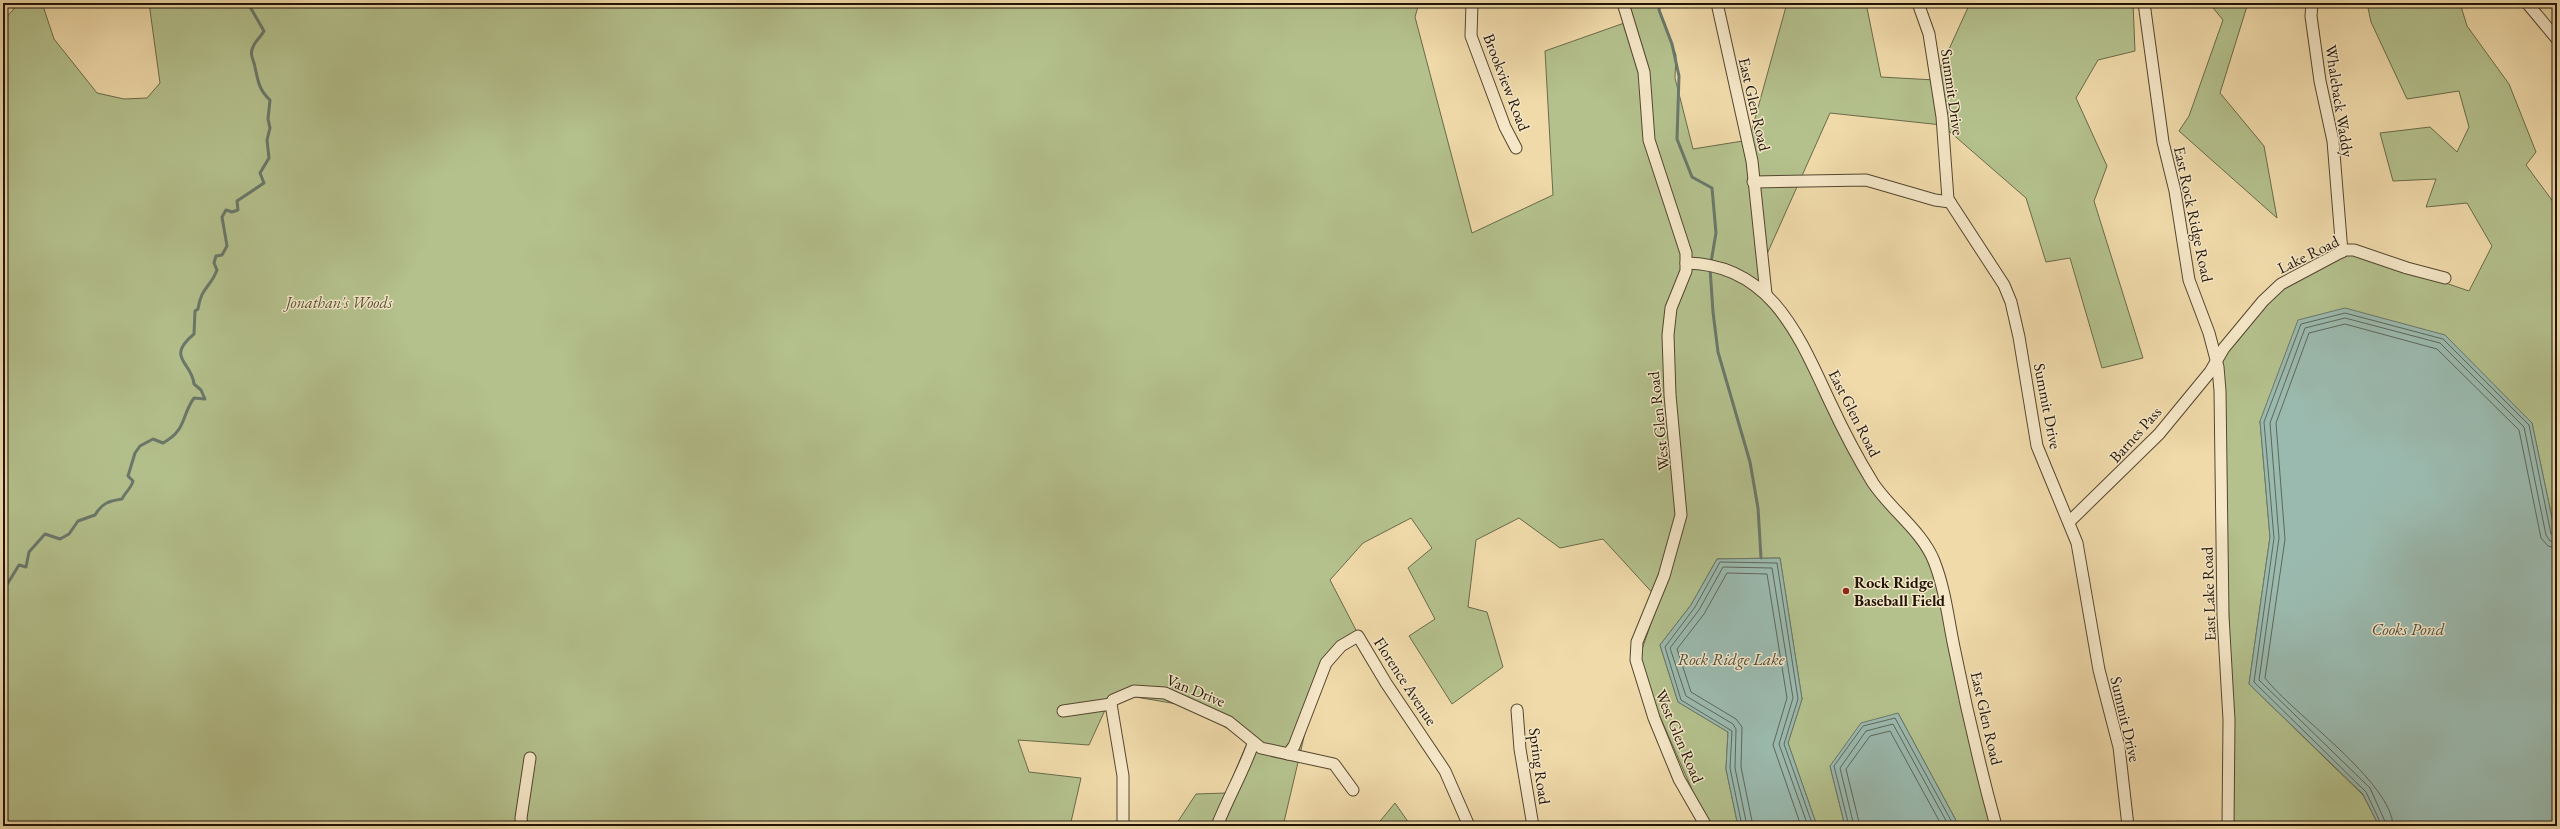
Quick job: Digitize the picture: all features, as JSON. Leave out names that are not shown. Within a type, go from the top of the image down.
[{"type":"street","name":"Brookview Road","points":[[1472,3],[1471,36],[1505,127],[1516,148]]},
{"type":"street","name":"West Glen Road","points":[[1623,3],[1644,72],[1649,140],[1686,253],[1686,270],[1671,308],[1668,335],[1668,369],[1681,515],[1664,576],[1637,642],[1636,660],[1654,718],[1679,779],[1706,826]]},
{"type":"street","name":"East Glen Road","points":[[1717,3],[1743,118],[1753,182],[1766,294],[1784,312],[1803,342],[1843,430],[1874,484],[1894,511],[1920,538],[1933,559],[1942,586],[1955,654],[1996,826]]},
{"type":"street","name":"Summit Drive","points":[[1918,3],[1929,34],[1942,117],[1950,202],[2004,285],[2011,302],[2019,337],[2037,446],[2077,543],[2096,657],[2119,747],[2128,826]]},
{"type":"street","name":"East Rock Ridge Road","points":[[2144,3],[2163,142],[2175,191],[2189,280],[2209,333],[2216,361]]},
{"type":"street","name":"Whaleback Waddy","points":[[2312,3],[2311,16],[2320,81],[2333,141],[2342,252]]},
{"type":"street","points":[[2527,3],[2557,39]]},
{"type":"street","points":[[1753,182],[1866,180],[1935,200],[1950,202]]},
{"type":"street","name":"Lake Road","points":[[2216,361],[2246,320],[2281,284],[2342,252],[2354,250],[2365,252],[2407,268],[2445,278]]},
{"type":"street","points":[[1686,263],[1716,265],[1744,279],[1766,294]]},
{"type":"street","name":"Barnes Pass","points":[[2068,522],[2160,434],[2210,372],[2216,361]]},
{"type":"street","name":"East Lake Road","points":[[2216,361],[2220,391],[2223,609],[2229,720],[2228,826]]},
{"type":"street","name":"Florence Avenue","points":[[1288,754],[1294,746],[1326,663],[1341,646],[1358,636],[1386,683],[1446,771],[1469,826]]},
{"type":"street","name":"Van Drive","points":[[1111,704],[1113,700],[1134,691],[1165,693],[1229,722],[1253,744],[1261,748],[1334,764],[1353,790]]},
{"type":"street","points":[[1063,711],[1111,704],[1123,776],[1123,826]]},
{"type":"street","name":"Spring Road","points":[[1517,710],[1520,749],[1534,826]]},
{"type":"street","points":[[1217,826],[1243,774],[1253,744]]},
{"type":"street","points":[[522,826],[520,818],[530,758]]},
{"type":"green space","name":"Jonathan's Woods","points":[[19,3],[42,3],[54,39],[97,93],[124,99],[147,98],[160,83],[149,3],[1419,3],[1415,17],[1472,233],[1553,195],[1545,51],[1630,21],[1624,3],[1657,3],[1676,55],[1675,78],[1693,149],[1749,140],[1787,3],[1866,3],[1881,77],[1935,80],[1970,3],[2133,3],[2135,51],[2098,60],[2076,98],[2107,166],[2094,201],[2143,358],[2102,368],[2070,258],[2046,262],[2026,198],[1942,125],[1830,113],[1759,272],[1817,364],[1866,470],[1935,559],[2001,826],[1959,826],[1898,713],[1830,766],[1845,826],[1817,826],[1788,743],[1802,699],[1780,558],[1717,559],[1691,605],[1660,645],[1678,702],[1728,732],[1726,769],[1738,826],[1708,826],[1637,664],[1659,600],[1603,539],[1560,548],[1519,518],[1476,540],[1468,607],[1487,612],[1503,667],[1452,704],[1409,636],[1435,619],[1408,568],[1432,548],[1411,518],[1363,543],[1330,580],[1357,632],[1316,686],[1283,826],[1175,826],[1196,794],[1226,793],[1248,741],[1212,719],[1183,705],[1118,694],[1111,697],[1089,745],[1018,740],[1029,772],[1081,778],[1071,822],[1080,826],[3,826],[3,21]]},
{"type":"green space","points":[[2209,3],[2248,3],[2220,93],[2264,146],[2277,218],[2179,131],[2189,116],[2223,20]]},
{"type":"green space","points":[[2367,3],[2460,3],[2467,26],[2509,84],[2536,152],[2526,165],[2557,207],[2557,542],[2532,423],[2260,421],[2270,537],[2249,684],[2363,795],[2379,826],[2231,826],[2231,690],[2221,356],[2276,286],[2349,250],[2469,291],[2492,246],[2467,203],[2426,207],[2436,179],[2393,181],[2380,133],[2430,127],[2457,152],[2469,127],[2459,91],[2407,99],[2371,22]]},
{"type":"green space","points":[[1395,803],[1411,826],[1376,826]]},
{"type":"water","name":"Cooks Pond","points":[[2345,308],[2445,335],[2532,423],[2557,542],[2557,826],[2379,826],[2363,794],[2249,684],[2270,537],[2260,421],[2298,320]]},
{"type":"water","name":"Rock Ridge Lake","points":[[1780,558],[1802,699],[1788,743],[1817,826],[1738,826],[1726,769],[1728,732],[1678,702],[1660,645],[1691,605],[1717,559]]},
{"type":"water","points":[[1898,713],[1959,826],[1845,826],[1830,766],[1861,723]]},
{"type":"waterway","points":[[3,591],[19,565],[26,567],[29,552],[45,534],[60,539],[69,534],[78,521],[95,515],[106,503],[122,499],[132,484],[133,481],[128,476],[135,453],[140,446],[153,439],[163,443],[171,438],[180,428],[194,398],[205,399],[201,390],[194,384],[189,370],[182,360],[181,349],[194,334],[195,311],[198,309],[201,296],[215,276],[217,270],[214,263],[216,256],[222,255],[227,246],[222,217],[226,210],[232,212],[238,210],[237,201],[264,183],[260,173],[269,158],[267,140],[270,128],[268,119],[270,100],[263,93],[251,53],[254,45],[264,31],[249,5],[251,3]]},
{"type":"waterway","points":[[1660,3],[1659,10],[1672,44],[1679,76],[1677,139],[1692,177],[1712,188],[1716,233],[1710,268],[1718,352],[1750,462],[1758,508],[1761,558]]},
{"type":"place","name":"Rock Ridge Baseball Field","points":[[1846,591]]}]
